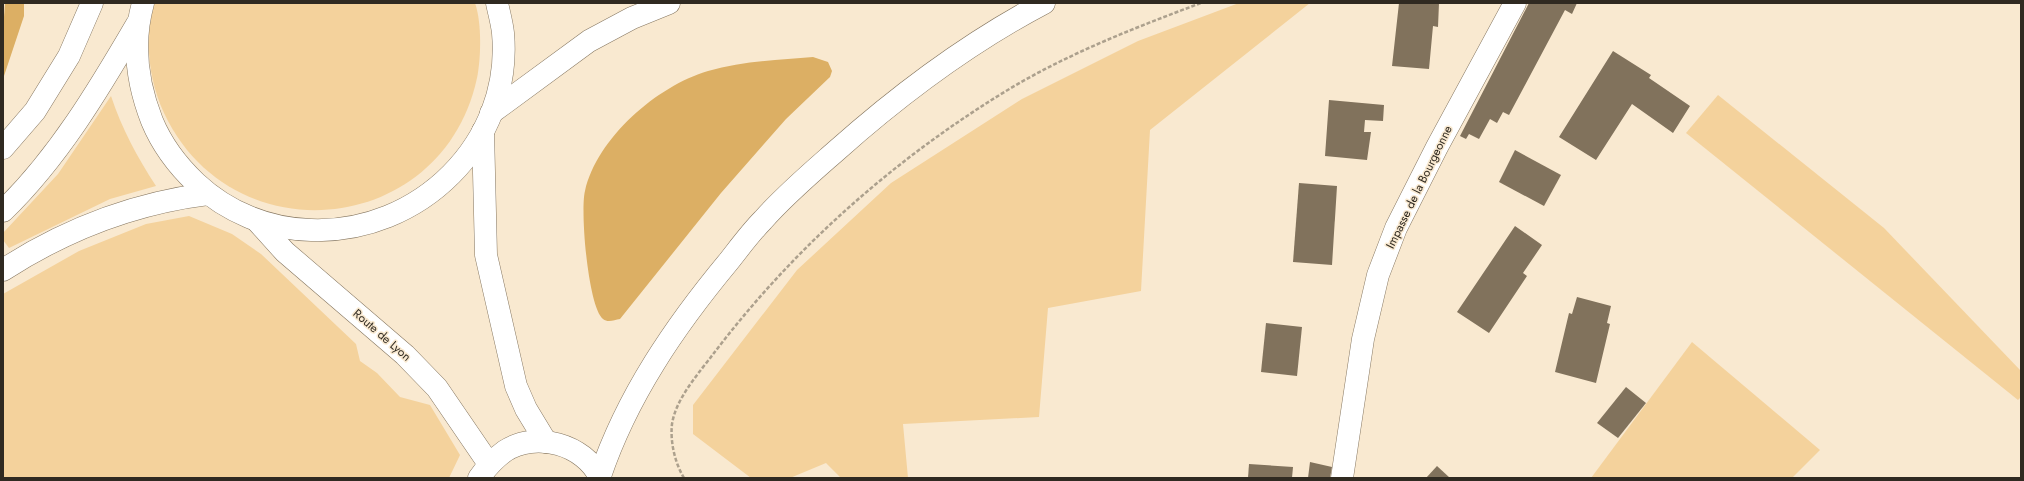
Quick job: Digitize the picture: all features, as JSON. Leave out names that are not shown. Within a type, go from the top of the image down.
[{"type":"main road","points":[[3,148],[35,111],[69,56],[92,3]]},
{"type":"main road","points":[[141,12],[136,60],[146,106],[158,134],[180,167],[208,194],[232,209],[258,221],[294,230],[332,231],[369,224],[404,210],[436,190],[463,163],[487,122],[502,73],[503,33],[497,3]]},
{"type":"main road","points":[[487,122],[589,41],[632,18],[669,3]]},
{"type":"main road","points":[[600,477],[622,418],[667,343],[697,299],[763,219],[883,110],[945,62],[1014,19],[1044,3]]},
{"type":"main road","name":"Impasse de la Bourgeonne","points":[[1342,478],[1363,339],[1378,275],[1396,228],[1437,147],[1515,3]]},
{"type":"main road","points":[[3,211],[41,169],[68,133],[96,92],[141,12]]},
{"type":"main road","points":[[487,122],[486,255],[516,386],[526,409],[546,442]]},
{"type":"main road","points":[[3,270],[47,245],[98,221],[139,207],[181,197],[208,194]]},
{"type":"main road","name":"Route de Lyon","points":[[258,221],[285,252],[406,354],[437,388],[484,471]]},
{"type":"main road","points":[[484,471],[505,451],[525,443],[546,442],[567,447],[586,459],[600,477]]},
{"type":"path","points":[[684,478],[673,450],[672,424],[679,403],[743,316],[799,254],[844,211],[893,170],[941,134],[1007,91],[1069,58],[1126,31],[1201,3]]},
{"type":"shaded area","points":[[5,3],[24,3],[24,16],[3,79],[3,31]]},
{"type":"shaded area","points":[[155,3],[475,3],[479,20],[480,40],[477,78],[457,131],[423,171],[381,197],[333,209],[284,207],[237,191],[196,160],[164,113],[151,73],[149,58],[149,30]]},
{"type":"shaded area","points":[[1239,3],[1310,3],[1150,130],[1141,291],[1048,308],[1039,417],[903,424],[908,478],[841,478],[826,463],[790,478],[751,478],[693,434],[693,405],[797,270],[891,183],[1022,99],[1138,41]]},
{"type":"shaded area","points":[[813,57],[828,62],[832,71],[830,77],[786,119],[721,193],[620,319],[609,321],[603,319],[598,311],[593,297],[589,278],[586,258],[584,201],[585,191],[592,171],[602,152],[616,134],[632,117],[650,102],[689,78],[708,71],[734,65],[760,61]]},
{"type":"shaded area","points":[[1718,95],[1884,228],[2021,371],[2021,397],[2018,400],[1686,133]]},
{"type":"shaded area","points":[[111,96],[130,142],[156,186],[110,199],[9,248],[3,240],[3,233],[58,174]]},
{"type":"shaded area","points":[[189,216],[232,234],[261,254],[356,344],[360,361],[377,373],[400,397],[430,405],[460,455],[449,478],[5,478],[3,476],[3,294],[79,251],[146,224]]},
{"type":"shaded area","points":[[1692,342],[1820,450],[1792,478],[1591,478]]},
{"type":"building","points":[[1399,3],[1439,3],[1438,27],[1433,26],[1429,69],[1392,66]]},
{"type":"building","points":[[1529,3],[1577,3],[1572,14],[1565,10],[1509,115],[1503,112],[1497,123],[1490,119],[1479,139],[1469,134],[1466,139],[1460,136]]},
{"type":"building","points":[[1613,51],[1651,75],[1649,78],[1690,106],[1673,133],[1632,104],[1596,160],[1559,137]]},
{"type":"building","points":[[1329,100],[1384,105],[1383,121],[1365,120],[1364,132],[1371,132],[1367,160],[1325,156]]},
{"type":"building","points":[[1515,150],[1561,175],[1544,206],[1499,182]]},
{"type":"building","points":[[1299,183],[1337,186],[1332,265],[1293,262]]},
{"type":"building","points":[[1515,226],[1542,245],[1523,273],[1527,276],[1489,333],[1457,312]]},
{"type":"building","points":[[1577,297],[1611,306],[1607,323],[1610,324],[1596,383],[1555,372],[1569,313],[1572,314]]},
{"type":"building","points":[[1266,323],[1302,327],[1297,376],[1261,372]]},
{"type":"building","points":[[1626,387],[1646,403],[1618,438],[1597,423]]},
{"type":"building","points":[[1310,462],[1332,467],[1330,478],[1308,478]]},
{"type":"building","points":[[1249,464],[1293,467],[1292,478],[1248,478]]},
{"type":"building","points":[[1437,466],[1450,478],[1426,478]]}]
